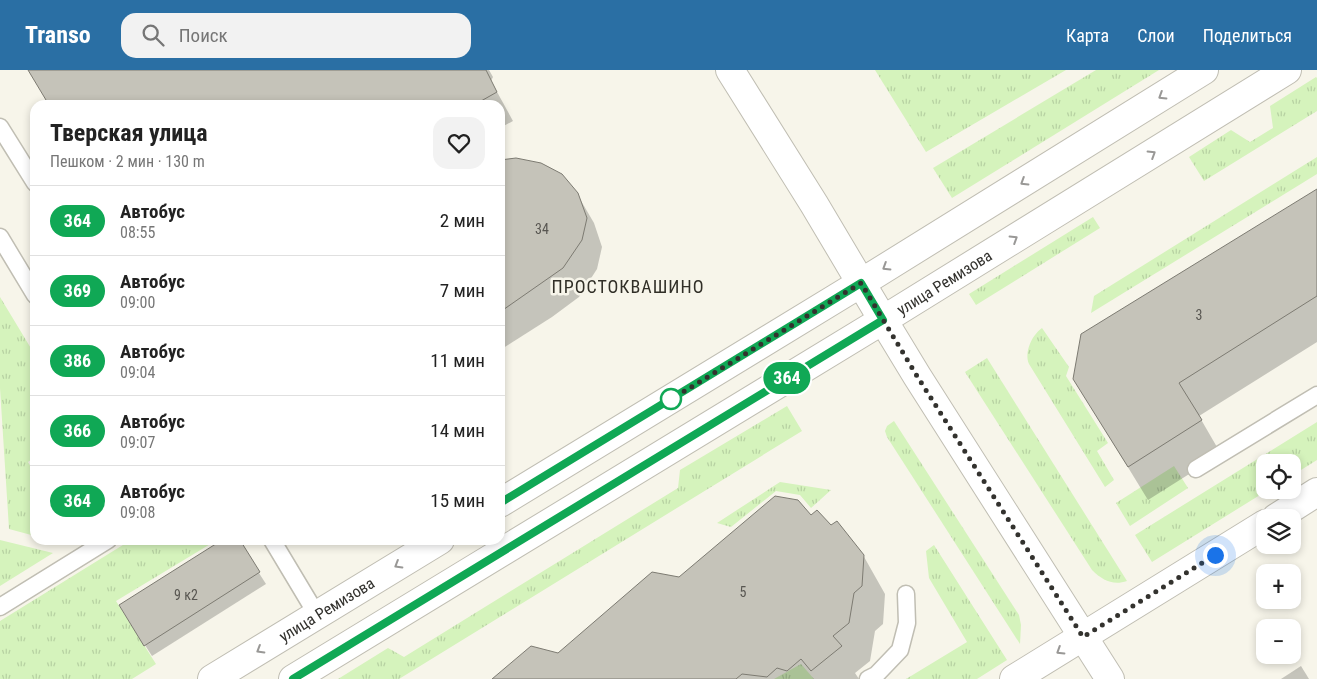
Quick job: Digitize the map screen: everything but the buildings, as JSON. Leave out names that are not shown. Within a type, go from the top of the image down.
[{"type":"street","points":[[730,70],[814,204],[917,376],[1110,679]]},
{"type":"street","points":[[505,500],[861,283],[1204,70]]},
{"type":"street","name":"улица Ремизова","points":[[293,679],[883,320],[1287,70]]},
{"type":"street","points":[[1290,509],[1317,492]]},
{"type":"street","points":[[1014,679],[1256,530]]},
{"type":"street","name":"улица Ремизова","points":[[212,679],[432,545]]},
{"type":"lane","points":[[0,127],[30,175]]},
{"type":"lane","points":[[0,237],[30,287]]},
{"type":"lane","points":[[1196,469],[1317,395]]},
{"type":"lane","points":[[0,607],[100,545]]},
{"type":"lane","points":[[275,545],[317,615]]},
{"type":"lane","points":[[868,679],[876,674],[900,650],[907,623],[906,594]]},
{"type":"green space","points":[[875,70],[1066,70],[926,152]]},
{"type":"green space","points":[[1096,70],[1159,70],[952,198],[933,168]]},
{"type":"green space","points":[[1316,77],[1317,111],[1204,181],[1189,157],[1231,130],[1250,142],[1273,128],[1270,106]]},
{"type":"green space","points":[[1317,157],[1317,174],[1091,313],[1094,296]]},
{"type":"green space","points":[[1093,217],[1100,228],[976,305],[969,294]]},
{"type":"green space","points":[[0,297],[30,347],[30,461],[28,462],[30,465],[30,535],[9,529],[0,388]]},
{"type":"green space","points":[[1042,328],[1069,367],[1066,376],[1108,443],[1097,451],[1114,480],[1105,487],[1029,364],[1028,349],[1035,335]]},
{"type":"green space","points":[[987,358],[1127,581],[1117,583],[1108,581],[1092,570],[965,372]]},
{"type":"green space","points":[[787,406],[802,431],[399,679],[338,679],[388,648],[404,657],[678,488],[680,470]]},
{"type":"green space","points":[[894,421],[1019,615],[1021,625],[1020,644],[887,437],[885,431],[887,426]]},
{"type":"green space","points":[[1317,422],[1317,460],[1301,470],[1301,454],[1265,454]]},
{"type":"green space","points":[[1256,460],[1256,497],[1152,562],[1135,535]]},
{"type":"green space","points":[[1174,466],[1188,488],[1130,526],[1116,503]]},
{"type":"green space","points":[[780,482],[831,490],[811,508],[800,495],[776,491],[731,527],[717,523]]},
{"type":"green space","points":[[0,540],[53,553],[0,586]]},
{"type":"green space","points":[[123,545],[209,545],[116,601],[156,664],[132,679],[0,679],[0,621]]},
{"type":"green space","points":[[934,545],[1007,660],[977,679],[906,679],[967,642],[929,578],[926,551]]},
{"type":"green space","points":[[801,664],[814,679],[774,679]]},
{"type":"bus line","name":"364","points":[[293,679],[883,320],[861,283],[505,500]]},
{"type":"district","name":"ПРОСТОКВАШИНО","points":[[628,287]]},
{"type":"route","points":[[671,399],[861,283],[917,376],[1083,637],[1215,555]]}]
